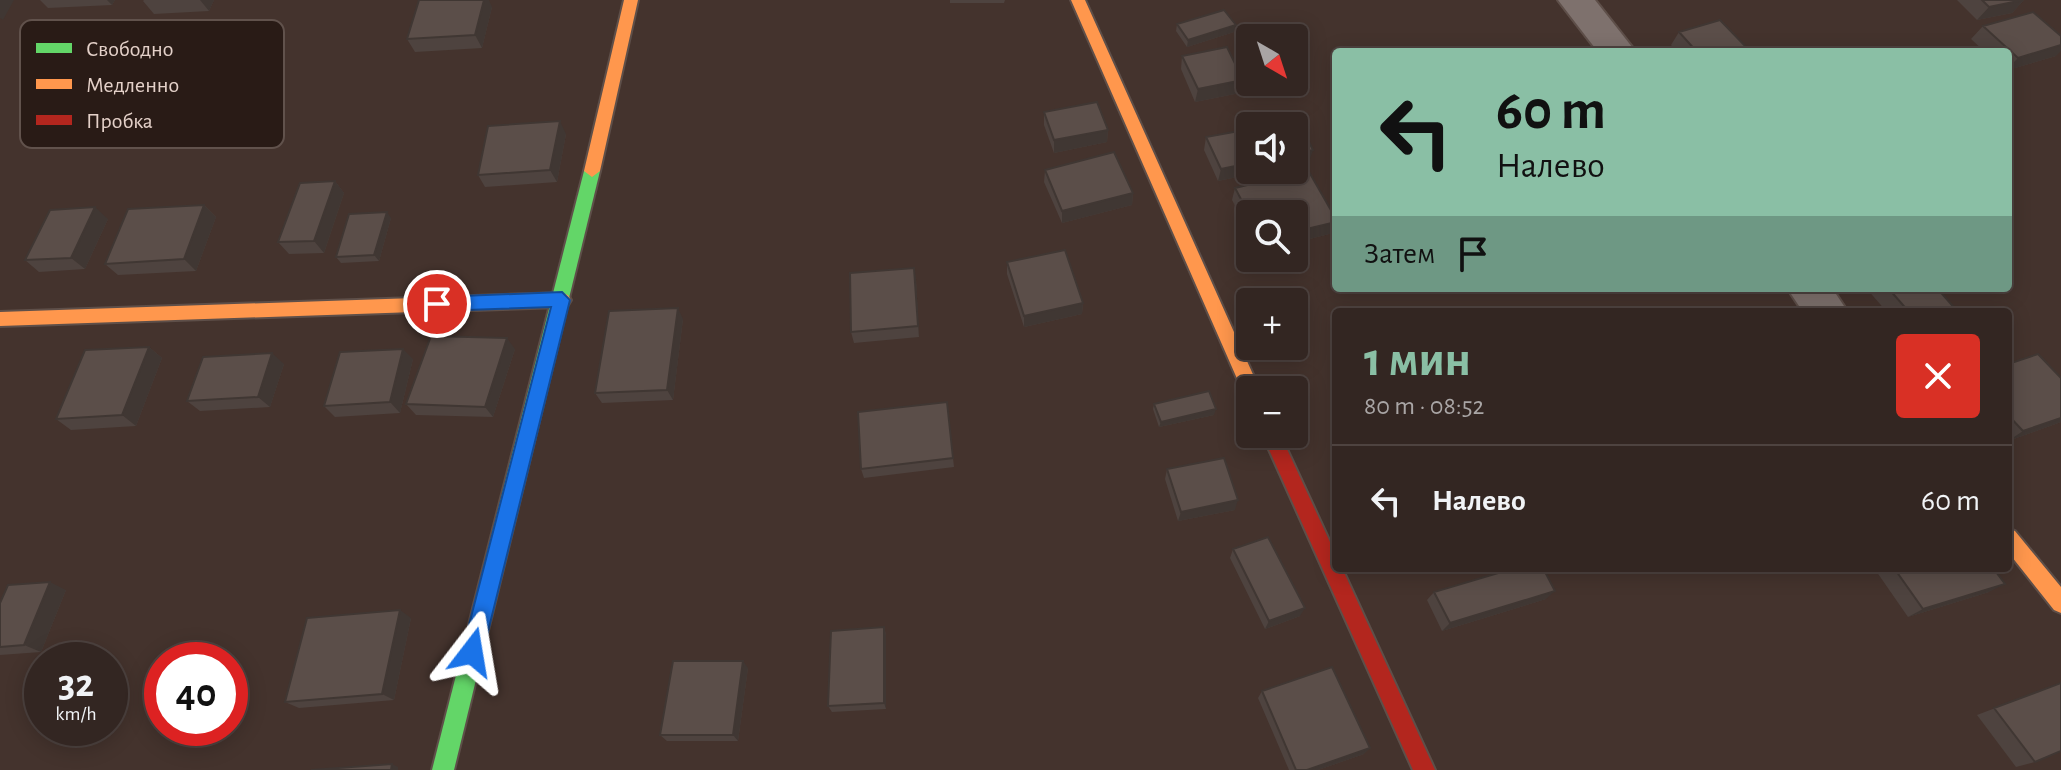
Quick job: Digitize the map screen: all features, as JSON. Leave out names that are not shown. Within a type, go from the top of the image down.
[{"type":"street","points":[[443,770],[562,300],[631,0]]},
{"type":"street","points":[[1078,0],[1245,376]]},
{"type":"street","points":[[1576,0],[1615,48]]},
{"type":"street","points":[[1811,292],[1824,308]]},
{"type":"street","points":[[0,319],[562,300]]},
{"type":"street","points":[[1277,448],[1332,568]]},
{"type":"street","points":[[2012,542],[2061,603]]},
{"type":"street","points":[[1334,572],[1424,770]]},
{"type":"building","points":[[419,0],[484,0],[475,35],[407,39]]},
{"type":"building","points":[[1982,0],[2023,0],[1989,7]]},
{"type":"building","points":[[1224,10],[1236,25],[1188,40],[1177,24]]},
{"type":"building","points":[[2033,12],[2061,36],[2061,45],[2018,58],[2012,48],[2007,48],[1983,26]]},
{"type":"building","points":[[1720,20],[1747,48],[1693,48],[1679,32]]},
{"type":"building","points":[[1227,47],[1236,66],[1236,81],[1198,89],[1182,56]]},
{"type":"building","points":[[1097,102],[1108,130],[1054,140],[1044,112]]},
{"type":"building","points":[[560,121],[550,170],[478,175],[488,126]]},
{"type":"building","points":[[1236,132],[1236,166],[1221,169],[1206,137]]},
{"type":"building","points":[[1114,152],[1133,193],[1062,211],[1045,170]]},
{"type":"building","points":[[1308,170],[1332,212],[1332,223],[1308,229],[1308,200],[1241,200],[1235,188],[1251,184],[1308,184]]},
{"type":"building","points":[[335,181],[314,241],[278,242],[300,183]]},
{"type":"building","points":[[204,205],[184,259],[105,264],[128,209]]},
{"type":"building","points":[[95,207],[71,258],[25,260],[50,210]]},
{"type":"building","points":[[387,212],[374,255],[336,257],[349,214]]},
{"type":"building","points":[[1065,250],[1083,303],[1024,316],[1007,262]]},
{"type":"building","points":[[914,268],[918,326],[851,332],[850,273]]},
{"type":"building","points":[[1892,292],[1940,292],[1954,308],[1906,308]]},
{"type":"building","points":[[678,308],[667,390],[595,393],[609,311]]},
{"type":"building","points":[[431,336],[507,338],[485,407],[406,404]]},
{"type":"building","points":[[149,347],[122,415],[56,419],[85,350]]},
{"type":"building","points":[[403,349],[390,402],[324,406],[340,352]]},
{"type":"building","points":[[272,353],[258,397],[187,401],[203,357]]},
{"type":"building","points":[[2038,354],[2061,378],[2061,418],[2023,431],[2012,419],[2012,363]]},
{"type":"building","points":[[1209,391],[1216,409],[1161,422],[1154,404]]},
{"type":"building","points":[[947,402],[953,458],[861,469],[858,412]]},
{"type":"building","points":[[1224,458],[1238,500],[1181,512],[1167,469]]},
{"type":"building","points":[[1268,537],[1305,608],[1269,621],[1233,549]]},
{"type":"building","points":[[1502,572],[1545,572],[1555,591],[1450,623],[1434,592]]},
{"type":"building","points":[[1897,572],[1996,572],[2005,584],[1923,609]]},
{"type":"building","points":[[50,582],[24,645],[0,647],[0,603],[8,585]]},
{"type":"building","points":[[400,610],[382,694],[285,702],[307,618]]},
{"type":"building","points":[[884,627],[884,703],[828,706],[831,631]]},
{"type":"building","points":[[673,661],[743,661],[733,735],[660,735]]},
{"type":"building","points":[[1332,667],[1370,748],[1307,770],[1296,770],[1262,691]]},
{"type":"building","points":[[2061,683],[2061,751],[2035,762],[1994,708]]},
{"type":"building","points":[[392,764],[391,770],[311,770]]},
{"type":"traffic: fast","points":[[443,770],[592,171]]},
{"type":"traffic: slow","points":[[592,171],[631,0]]},
{"type":"traffic: slow","points":[[1078,0],[1245,376]]},
{"type":"traffic: slow","points":[[0,319],[562,300]]},
{"type":"traffic: slow","points":[[2012,542],[2061,603]]},
{"type":"traffic: jam","points":[[1277,448],[1332,568]]},
{"type":"traffic: jam","points":[[1334,572],[1424,770]]},
{"type":"route","points":[[437,304],[562,300],[472,652]]}]
